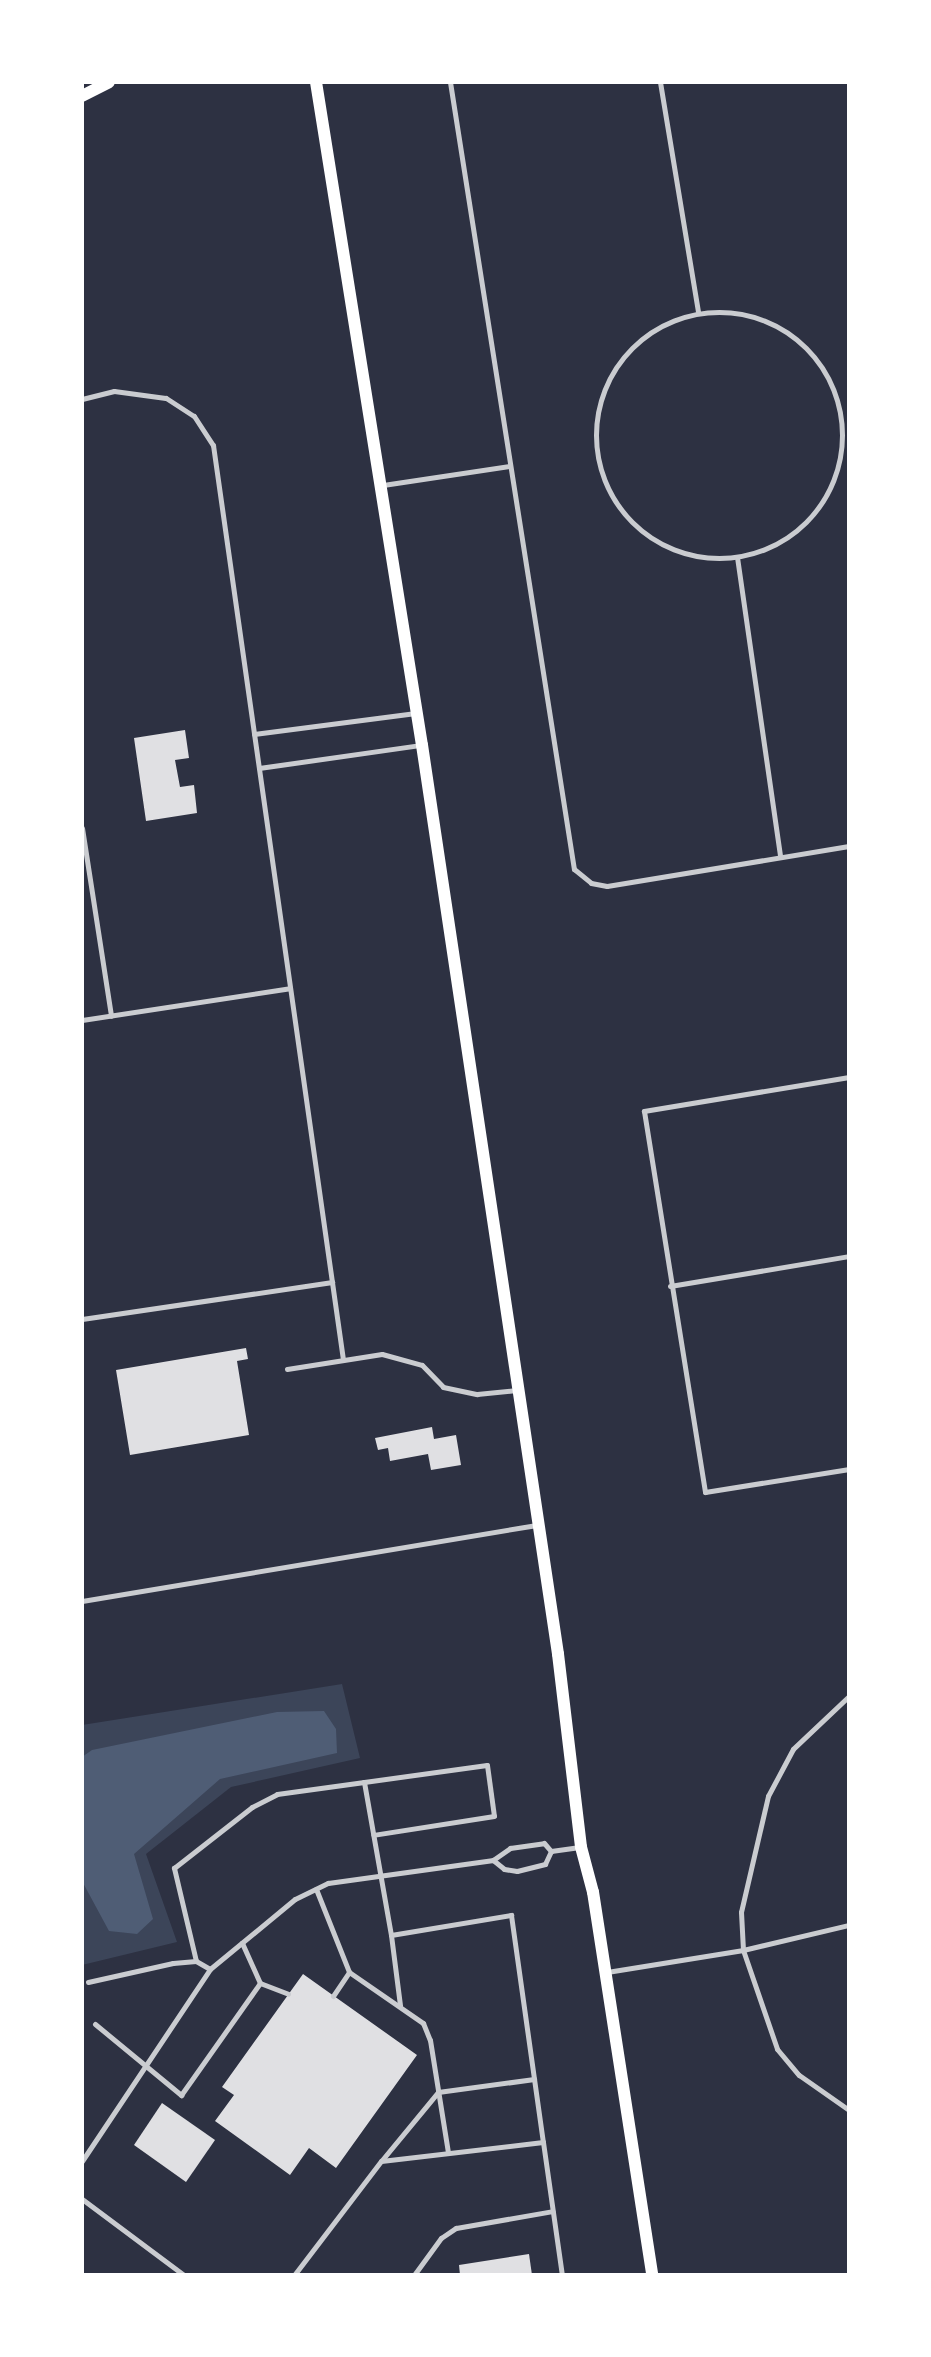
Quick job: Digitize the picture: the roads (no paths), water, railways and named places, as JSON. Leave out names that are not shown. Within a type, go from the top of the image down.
[{"type":"main road","points":[[82,96],[109,82]]},
{"type":"main road","points":[[316,82],[383,485],[537,1525],[581,1847],[606,1972],[652,2275]]},
{"type":"lane","points":[[450,82],[574,869],[591,883],[607,886],[849,846]]},
{"type":"lane","points":[[660,82],[698,312]]},
{"type":"lane","points":[[698,312],[759,317],[797,338],[825,370],[841,410],[843,437],[834,480],[812,517],[778,544],[737,557],[672,550],[635,527],[608,493],[595,452],[602,391],[624,354],[657,326],[698,312]]},
{"type":"lane","points":[[82,399],[114,391],[166,398],[194,416],[213,445],[343,1360]]},
{"type":"lane","points":[[383,485],[510,466]]},
{"type":"lane","points":[[737,557],[780,857]]},
{"type":"lane","points":[[254,734],[417,713]]},
{"type":"lane","points":[[259,768],[422,745]]},
{"type":"lane","points":[[82,828],[111,1016]]},
{"type":"lane","points":[[82,1020],[290,988]]},
{"type":"lane","points":[[849,1077],[644,1111],[705,1492],[849,1469]]},
{"type":"lane","points":[[670,1286],[849,1256]]},
{"type":"lane","points":[[82,1319],[332,1282]]},
{"type":"lane","points":[[287,1369],[382,1354],[422,1365],[443,1387],[477,1394],[517,1390]]},
{"type":"lane","points":[[82,1601],[537,1525]]},
{"type":"lane","points":[[849,1696],[793,1749],[768,1796],[749,1860],[741,1912],[743,1950],[777,2049],[799,2075],[849,2110]]},
{"type":"lane","points":[[196,1961],[174,1868],[181,1858],[277,1794],[487,1765],[494,1816],[373,1835]]},
{"type":"lane","points":[[364,1782],[400,2005]]},
{"type":"lane","points":[[82,2161],[210,1969],[295,1899],[316,1889],[381,1876],[493,1860],[499,1852],[527,1845],[544,1843],[551,1851]]},
{"type":"lane","points":[[551,1851],[581,1847]]},
{"type":"lane","points":[[493,1860],[504,1869],[517,1871],[545,1864],[551,1851]]},
{"type":"lane","points":[[316,1889],[349,1972],[423,2023],[430,2040],[448,2153]]},
{"type":"lane","points":[[391,1935],[511,1915],[562,2275]]},
{"type":"lane","points":[[606,1972],[743,1950],[849,1925]]},
{"type":"lane","points":[[242,1943],[260,1983],[288,1994]]},
{"type":"lane","points":[[88,1982],[196,1961],[210,1969]]},
{"type":"lane","points":[[333,1996],[349,1972]]},
{"type":"lane","points":[[95,2024],[181,2095],[260,1983]]},
{"type":"lane","points":[[294,2275],[438,2092],[534,2079]]},
{"type":"lane","points":[[381,2161],[543,2142]]},
{"type":"lane","points":[[82,2199],[184,2275]]},
{"type":"lane","points":[[416,2274],[441,2238],[456,2228],[553,2211]]}]
